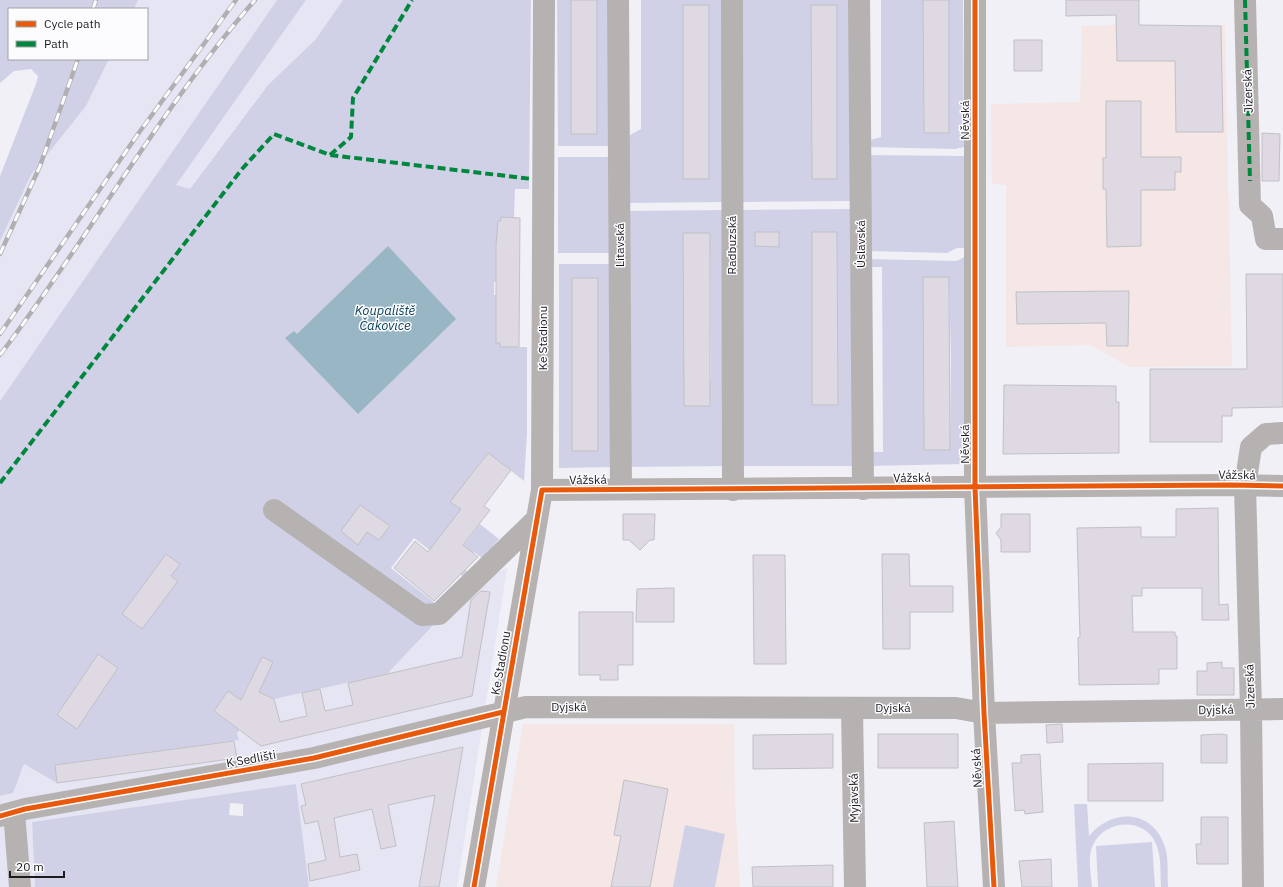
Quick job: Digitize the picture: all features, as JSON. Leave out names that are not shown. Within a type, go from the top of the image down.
[{"type":"street","name":"Ke Stadionu","points":[[474,887],[542,490],[544,0]]},
{"type":"street","name":"Litavská","points":[[618,0],[621,489]]},
{"type":"street","name":"Radbuzská","points":[[732,0],[733,490]]},
{"type":"street","name":"Úslavská","points":[[859,0],[863,489]]},
{"type":"street","name":"Něvská","points":[[976,0],[975,487],[984,712],[994,887]]},
{"type":"street","name":"Jizerská","points":[[1245,0],[1250,205],[1262,216],[1266,239],[1283,239]]},
{"type":"street","name":"Jizerská","points":[[1253,887],[1251,710],[1245,486],[1251,447],[1266,434],[1283,433]]},
{"type":"street","name":"Vážská","points":[[542,490],[1283,486]]},
{"type":"street","points":[[274,510],[422,615],[439,614],[537,519]]},
{"type":"street","name":"Dyjská","points":[[503,712],[526,707],[852,709],[956,708],[984,712],[1283,709]]},
{"type":"street","name":"Myjavská","points":[[852,709],[855,887]]},
{"type":"street","name":"K Sedlišti","points":[[7,814],[314,758],[503,712]]},
{"type":"street","points":[[7,814],[20,887]]},
{"type":"shaded area","points":[[0,0],[138,0],[134,8],[8,8],[8,60],[109,60],[86,106],[31,175],[0,241],[0,176],[38,76],[31,69],[14,71],[0,83]]},
{"type":"shaded area","points":[[138,0],[277,0],[0,401],[0,241],[31,175],[86,106],[109,60],[148,60],[148,8],[134,8]]},
{"type":"shaded area","points":[[277,0],[306,0],[176,185],[190,189],[268,85],[315,40],[343,0],[531,0],[529,189],[515,189],[514,217],[501,217],[501,221],[498,221],[501,282],[494,282],[494,295],[501,295],[496,321],[496,343],[500,343],[501,347],[527,347],[527,433],[524,481],[488,453],[451,501],[461,509],[434,545],[453,559],[480,524],[499,539],[470,573],[482,558],[474,552],[462,567],[469,573],[465,578],[414,538],[391,568],[446,612],[387,674],[274,699],[259,692],[262,686],[250,680],[233,716],[245,722],[237,733],[239,740],[55,765],[57,783],[24,764],[13,793],[0,796],[0,401]]},
{"type":"shaded area","points":[[306,0],[343,0],[315,40],[268,85],[190,189],[176,185]]},
{"type":"shaded area","points":[[557,0],[571,0],[571,134],[597,134],[597,0],[612,0],[612,146],[558,146]]},
{"type":"shaded area","points":[[641,0],[725,0],[725,202],[625,203],[625,138],[641,129]],"holes":[[[683,5],[709,6],[709,179],[683,179]]]},
{"type":"shaded area","points":[[739,0],[853,0],[854,201],[739,202]],"holes":[[[811,5],[837,5],[837,179],[812,178]]]},
{"type":"shaded area","points":[[881,0],[923,0],[924,133],[949,133],[949,0],[963,0],[964,147],[955,149],[867,147],[867,141],[881,137]]},
{"type":"shaded area","points":[[1225,24],[1232,366],[1129,367],[1091,345],[1006,347],[1006,185],[992,184],[991,104],[1080,102],[1082,26],[1116,25],[1117,61],[1175,61],[1176,132],[1223,132],[1221,26]]},
{"type":"shaded area","points":[[867,155],[964,156],[964,248],[957,248],[947,253],[867,251]]},
{"type":"shaded area","points":[[558,157],[613,157],[613,253],[558,253]]},
{"type":"shaded area","points":[[854,209],[855,466],[738,466],[738,210]],"holes":[[[755,232],[779,232],[779,247],[755,246]],[[812,233],[837,233],[838,405],[812,405]]]},
{"type":"shaded area","points":[[725,210],[726,466],[626,467],[626,211]],"holes":[[[684,233],[710,233],[711,380],[684,406]]]},
{"type":"shaded area","points":[[964,257],[964,464],[868,466],[868,452],[883,452],[882,267],[867,267],[867,259],[957,261]],"holes":[[[923,277],[949,277],[951,359],[950,450],[924,450]]]},
{"type":"shaded area","points":[[559,264],[613,264],[613,467],[559,468]],"holes":[[[572,278],[598,278],[598,451],[572,451]]]},
{"type":"shaded area","points":[[507,568],[457,887],[309,887],[296,785],[32,822],[35,887],[0,887],[0,796],[13,792],[24,764],[57,783],[55,765],[239,740],[233,716],[250,680],[262,686],[259,692],[302,693],[387,674],[475,583]]},
{"type":"shaded area","points":[[523,724],[734,724],[735,799],[740,887],[496,887]]},
{"type":"shaded area","points":[[296,784],[309,887],[35,887],[32,822]],"holes":[[[230,803],[243,804],[243,816],[229,815]]]},
{"type":"shaded area","points":[[1074,804],[1087,804],[1089,836],[1098,827],[1120,817],[1142,819],[1151,825],[1159,834],[1165,847],[1168,887],[1161,887],[1159,854],[1151,835],[1143,829],[1125,825],[1115,826],[1106,830],[1099,836],[1093,845],[1090,855],[1092,887],[1078,887]]},
{"type":"shaded area","points":[[685,825],[725,834],[715,887],[673,887]]},
{"type":"shaded area","points":[[1152,842],[1155,887],[1098,887],[1096,846]]},
{"type":"water","name":"Koupaliště Čakovice","points":[[388,246],[456,319],[358,414],[285,338],[294,331],[297,334]]},
{"type":"building","points":[[571,0],[597,0],[597,134],[571,134]]},
{"type":"building","points":[[923,0],[949,0],[949,133],[924,133]]},
{"type":"building","points":[[1066,0],[1139,0],[1139,25],[1221,26],[1223,132],[1176,132],[1175,61],[1117,61],[1116,15],[1066,16]]},
{"type":"building","points":[[683,5],[709,5],[709,179],[683,179]]},
{"type":"building","points":[[811,5],[837,5],[837,179],[812,179]]},
{"type":"building","points":[[1014,40],[1042,40],[1042,71],[1014,71]]},
{"type":"building","points":[[1106,101],[1141,101],[1141,157],[1181,157],[1181,172],[1175,172],[1175,190],[1141,190],[1141,246],[1107,247],[1106,189],[1103,189],[1103,158],[1106,158]]},
{"type":"building","points":[[1262,133],[1280,134],[1279,181],[1262,181]]},
{"type":"building","points":[[501,217],[520,218],[519,347],[500,347],[500,343],[496,343],[496,245],[498,221],[501,221]]},
{"type":"building","points":[[755,232],[779,232],[779,247],[755,246]]},
{"type":"building","points":[[812,232],[837,232],[838,405],[812,405]]},
{"type":"building","points":[[683,233],[710,233],[710,406],[684,406]]},
{"type":"building","points":[[1246,274],[1283,274],[1283,407],[1232,408],[1232,416],[1222,416],[1222,442],[1150,442],[1150,369],[1247,369]]},
{"type":"building","points":[[923,277],[949,277],[950,450],[924,450]]},
{"type":"building","points":[[572,278],[598,278],[598,451],[572,451]]},
{"type":"building","points":[[1129,291],[1128,346],[1107,346],[1106,323],[1017,324],[1016,292]]},
{"type":"building","points":[[1004,385],[1116,386],[1116,402],[1119,402],[1119,453],[1003,454]]},
{"type":"building","points":[[488,453],[511,470],[484,506],[490,510],[463,545],[478,557],[434,601],[394,568],[415,541],[428,552],[461,509],[450,502]]},
{"type":"building","points":[[360,505],[390,526],[379,540],[367,532],[358,545],[341,531]]},
{"type":"building","points":[[1218,508],[1219,605],[1228,604],[1229,620],[1202,620],[1202,588],[1142,588],[1142,596],[1132,596],[1133,632],[1175,632],[1175,636],[1177,636],[1177,669],[1159,669],[1159,684],[1079,685],[1078,638],[1080,637],[1077,528],[1141,527],[1141,537],[1176,537],[1176,509]]},
{"type":"building","points":[[623,514],[655,514],[654,540],[650,540],[640,550],[629,540],[623,540]]},
{"type":"building","points":[[1001,514],[1030,514],[1030,552],[1001,552],[1001,540],[996,533],[1001,527]]},
{"type":"building","points":[[166,554],[180,564],[171,576],[178,581],[142,629],[122,614]]},
{"type":"building","points":[[882,554],[909,554],[910,586],[953,586],[953,612],[910,612],[910,649],[883,649]]},
{"type":"building","points":[[753,555],[785,555],[786,664],[754,664]]},
{"type":"building","points":[[674,588],[674,622],[636,622],[637,589]]},
{"type":"building","points":[[481,591],[490,592],[472,696],[261,746],[214,711],[228,691],[241,700],[262,657],[273,662],[259,692],[274,699],[280,722],[307,716],[302,693],[320,689],[325,711],[353,705],[348,683],[462,657],[471,600]]},
{"type":"building","points":[[579,612],[633,612],[633,665],[618,665],[618,680],[600,680],[600,675],[579,675]]},
{"type":"building","points":[[98,654],[118,668],[77,729],[57,715]]},
{"type":"building","points":[[1222,662],[1222,668],[1234,668],[1234,695],[1197,695],[1197,671],[1207,671],[1207,663]]},
{"type":"building","points":[[1062,724],[1063,742],[1047,743],[1046,725]]},
{"type":"building","points":[[833,734],[833,768],[753,769],[753,735]]},
{"type":"building","points":[[878,734],[958,734],[958,768],[878,768]]},
{"type":"building","points":[[1201,735],[1227,735],[1227,763],[1201,763]]},
{"type":"building","points":[[234,741],[237,758],[57,783],[55,765]]},
{"type":"building","points":[[463,747],[439,887],[419,887],[435,795],[388,805],[396,846],[381,849],[372,809],[334,818],[340,857],[357,854],[360,870],[310,881],[308,864],[326,860],[318,821],[305,824],[301,806],[306,805],[301,784]]},
{"type":"building","points":[[1040,754],[1043,812],[1025,814],[1024,810],[1015,811],[1012,763],[1021,763],[1021,755]]},
{"type":"building","points":[[1163,763],[1163,801],[1088,801],[1088,764]]},
{"type":"building","points":[[624,780],[668,789],[650,887],[611,887],[621,836],[614,835]]},
{"type":"building","points":[[1201,817],[1228,817],[1228,864],[1197,864],[1196,844],[1201,844]]},
{"type":"building","points":[[954,821],[958,887],[927,887],[924,823]]},
{"type":"building","points":[[1051,859],[1052,887],[1022,887],[1019,861]]},
{"type":"building","points":[[833,865],[833,887],[753,887],[752,867]]},
{"type":"railway","points":[[93,8],[96,0]]},
{"type":"railway","points":[[0,334],[138,134],[236,0]]},
{"type":"railway","points":[[0,355],[32,311],[155,130],[220,42],[255,0]]},
{"type":"railway","points":[[0,254],[40,166],[78,60]]},
{"type":"marked path","points":[[330,155],[351,137],[353,98],[412,0]]},
{"type":"marked path","points":[[1245,0],[1250,181]]},
{"type":"marked path","points":[[0,483],[242,169],[274,134],[330,155],[532,179]]},
{"type":"cycle path","points":[[975,0],[975,487],[984,713],[994,887]]},
{"type":"cycle path","points":[[474,887],[542,490],[1230,485],[1283,486]]},
{"type":"cycle path","points":[[0,816],[25,809],[314,758],[503,712]]}]
